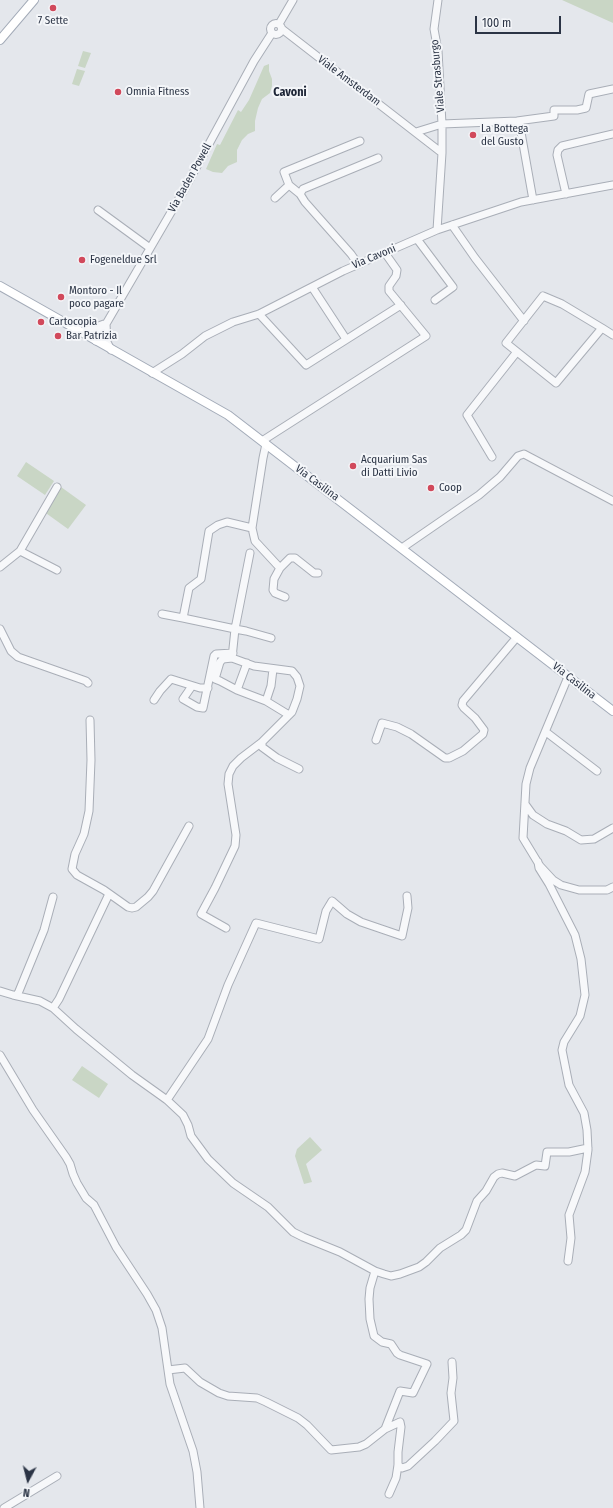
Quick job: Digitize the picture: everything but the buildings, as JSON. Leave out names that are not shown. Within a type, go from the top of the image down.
[{"type":"main road","points":[[0,40],[34,0]]},
{"type":"main road","name":"Via Casilina","points":[[0,286],[96,342],[228,415],[613,711]]},
{"type":"street","points":[[280,26],[293,0]]},
{"type":"street","name":"Viale Strasburgo","points":[[437,230],[442,152],[438,44],[434,37],[438,0]]},
{"type":"street","name":"Via Baden Powell","points":[[96,342],[100,338],[106,324],[184,190],[254,61],[272,33],[277,34],[281,32],[280,26]]},
{"type":"street","name":"Viale Amsterdam","points":[[280,26],[416,132]]},
{"type":"street","points":[[416,132],[442,124],[519,121],[554,116],[554,110],[577,110],[586,108],[589,94],[613,89]]},
{"type":"street","points":[[519,121],[533,200]]},
{"type":"street","points":[[416,132],[442,152]]},
{"type":"street","points":[[566,194],[557,155],[558,150],[562,146],[613,134]]},
{"type":"street","points":[[358,264],[305,202],[300,194],[289,185],[284,172],[360,141]]},
{"type":"street","points":[[300,194],[303,189],[378,158]]},
{"type":"street","points":[[610,186],[613,178]]},
{"type":"street","points":[[275,198],[289,185]]},
{"type":"street","name":"Via Cavoni","points":[[152,373],[182,354],[205,336],[232,322],[259,314],[358,264],[437,230],[521,202],[610,186]]},
{"type":"street","points":[[98,210],[150,248]]},
{"type":"street","points":[[452,225],[475,258],[524,321]]},
{"type":"street","points":[[417,239],[453,287],[435,300]]},
{"type":"street","points":[[280,568],[255,541],[252,528],[264,443],[426,336],[389,291],[389,286],[396,276],[397,270],[385,253]]},
{"type":"street","points":[[312,287],[346,339]]},
{"type":"street","points":[[602,328],[556,383],[506,344],[543,296],[562,304],[602,328],[613,335]]},
{"type":"street","points":[[259,314],[306,365],[401,305]]},
{"type":"street","points":[[80,332],[106,324],[107,342],[111,350]]},
{"type":"street","points":[[492,457],[467,415],[516,353]]},
{"type":"street","points":[[402,548],[479,494],[500,477],[518,456],[524,454],[613,501]]},
{"type":"street","points":[[0,567],[20,551],[57,487]]},
{"type":"street","points":[[183,618],[189,588],[201,579],[209,532],[218,525],[227,522],[252,528]]},
{"type":"street","points":[[20,551],[57,570]]},
{"type":"street","points":[[233,655],[236,629],[250,553]]},
{"type":"street","points":[[285,597],[275,593],[273,590],[274,579],[280,568],[290,558],[295,558],[314,573],[318,573]]},
{"type":"street","points":[[162,614],[246,631],[271,638]]},
{"type":"street","points":[[0,629],[11,651],[18,657],[88,683]]},
{"type":"street","points":[[376,740],[382,723],[397,727],[411,734],[445,758],[449,758],[462,751],[483,734],[484,730],[475,718],[464,708],[462,705],[463,701],[517,637]]},
{"type":"street","points":[[192,686],[183,699],[197,707],[203,708],[214,656],[216,654],[233,655],[254,666],[292,671],[297,677],[300,686],[298,699],[289,715],[262,742],[240,758],[233,766],[229,774],[228,784],[235,829],[235,846],[215,888],[200,914],[226,928]]},
{"type":"street","points":[[233,655],[223,659],[218,667],[215,680],[266,702],[289,715]]},
{"type":"street","points":[[237,690],[247,663]]},
{"type":"street","points":[[266,702],[272,686],[273,669]]},
{"type":"street","points":[[568,677],[530,768],[526,784],[522,838],[538,862],[553,880],[571,889],[579,890],[607,890],[613,887]]},
{"type":"street","points":[[154,700],[171,679],[200,688],[208,688]]},
{"type":"street","points":[[90,720],[91,760],[89,811],[84,834],[75,854],[72,869],[78,875],[104,890],[128,907],[132,908],[140,904],[153,891],[188,826]]},
{"type":"street","points":[[546,732],[597,771]]},
{"type":"street","points":[[262,742],[262,747],[277,758],[299,769]]},
{"type":"street","points":[[525,804],[533,815],[547,824],[566,831],[581,840],[594,840],[613,828]]},
{"type":"street","points":[[538,862],[539,868],[575,934],[581,959],[585,995],[583,1006],[574,1026],[564,1042],[562,1050],[569,1085],[584,1113],[588,1148],[585,1172],[569,1215],[571,1238],[568,1261]]},
{"type":"street","points":[[53,1008],[59,999],[110,894]]},
{"type":"street","points":[[167,1100],[208,1039],[228,986],[256,923],[319,940],[326,911],[332,901],[361,922],[402,936],[408,908],[407,896]]},
{"type":"street","points":[[17,996],[44,930],[53,897]]},
{"type":"street","points":[[0,991],[40,1001],[53,1008],[132,1075],[167,1100],[183,1115],[191,1136],[200,1150],[233,1183],[268,1207],[298,1235],[340,1252],[375,1271],[391,1276],[419,1267],[440,1248],[461,1235],[466,1230],[477,1201],[486,1191],[494,1177],[498,1174],[502,1173],[515,1176],[536,1165],[545,1166],[547,1152],[569,1152],[588,1148]]},
{"type":"street","points":[[0,1055],[33,1110],[66,1157],[77,1184],[86,1198],[94,1205],[122,1257],[156,1310],[162,1328],[170,1384],[193,1452],[197,1472],[200,1508]]},
{"type":"street","points":[[375,1271],[370,1288],[369,1299],[370,1319],[374,1336],[382,1342],[391,1344],[397,1353],[427,1364],[413,1393],[400,1391],[386,1429]]},
{"type":"street","points":[[398,1465],[402,1468],[408,1466],[435,1442],[454,1421],[451,1393],[453,1378],[452,1362]]},
{"type":"street","points":[[168,1370],[185,1368],[200,1382],[219,1393],[228,1396],[257,1398],[266,1402],[298,1418],[307,1425],[331,1450],[359,1447],[366,1444],[386,1429],[400,1422],[401,1427],[398,1465],[396,1478],[389,1494]]},
{"type":"street","points":[[4,1508],[57,1476]]},
{"type":"green space","points":[[562,0],[613,0],[613,23]]},
{"type":"green space","points":[[83,51],[91,53],[85,68],[78,66]]},
{"type":"green space","points":[[269,64],[269,71],[272,79],[270,93],[262,99],[258,108],[255,121],[255,131],[248,134],[242,140],[237,150],[237,162],[228,166],[222,173],[213,172],[206,169],[217,144],[220,145],[238,110],[241,112],[249,100],[264,66]]},
{"type":"green space","points":[[77,69],[85,71],[79,86],[72,84]]},
{"type":"green space","points":[[26,462],[54,481],[45,495],[17,476]]},
{"type":"green space","points":[[61,487],[86,505],[68,529],[43,511]]},
{"type":"green space","points":[[82,1066],[108,1084],[99,1098],[72,1080]]},
{"type":"green space","points":[[310,1137],[322,1150],[306,1164],[312,1182],[304,1184],[295,1156],[297,1149]]},
{"type":"place","name":"7 Sette","points":[[53,8]]},
{"type":"place","name":"Omnia Fitness","points":[[118,92]]},
{"type":"place","name":"La Bottega del Gusto","points":[[473,135]]},
{"type":"place","name":"Fogeneldue Srl","points":[[82,260]]},
{"type":"place","name":"Montoro - Il poco pagare","points":[[61,297]]},
{"type":"place","name":"Cartocopia","points":[[41,322]]},
{"type":"place","name":"Bar Patrizia","points":[[58,336]]},
{"type":"place","name":"Acquarium Sas di Datti Livio","points":[[353,466]]},
{"type":"place","name":"Coop","points":[[431,488]]},
{"type":"district","name":"Cavoni","points":[[290,93]]}]
